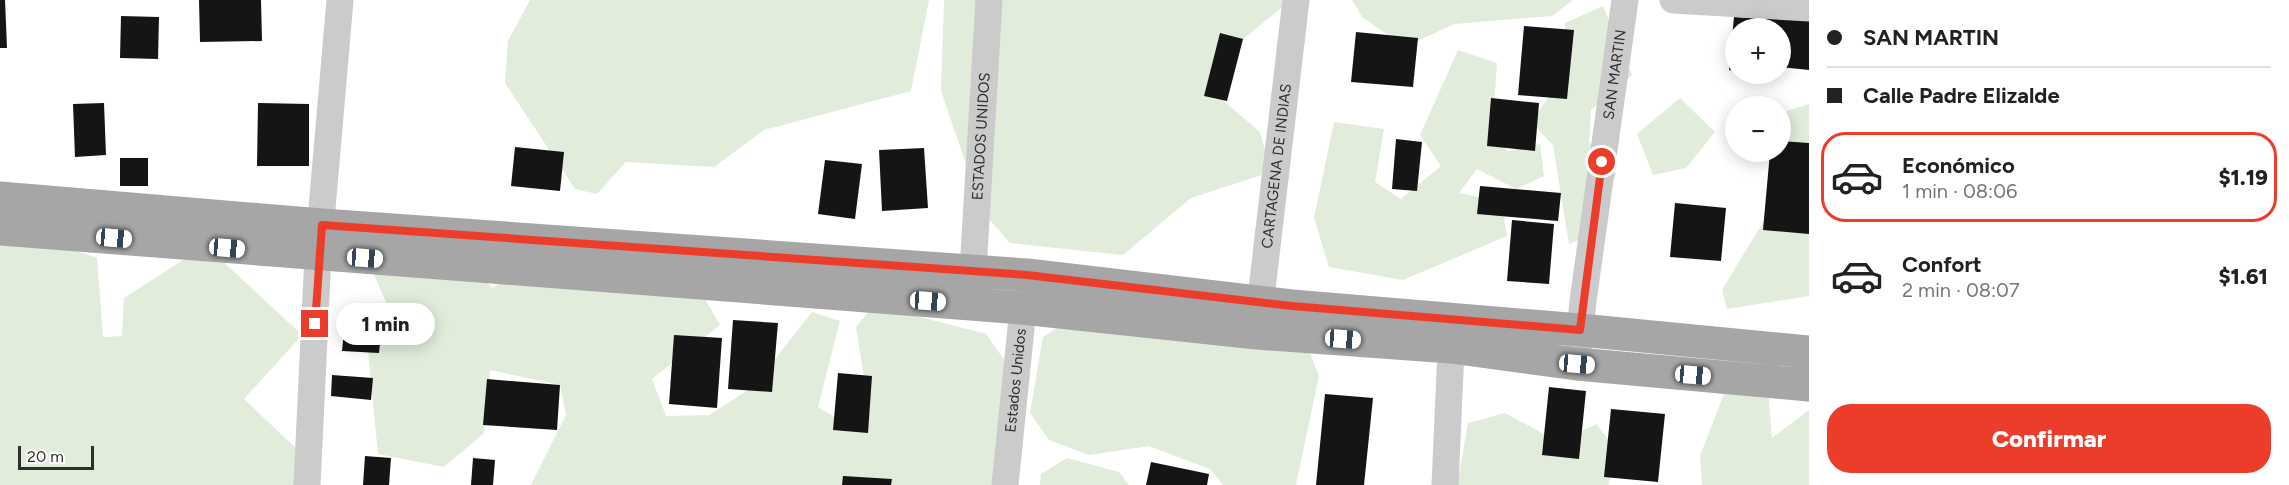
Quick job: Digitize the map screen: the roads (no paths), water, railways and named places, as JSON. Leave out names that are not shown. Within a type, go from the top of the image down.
[{"type":"main road","points":[[0,198],[320,240],[1022,308],[1258,317],[1451,334],[1580,330],[1809,352]]},
{"type":"main road","points":[[0,229],[320,240],[973,271],[1027,275],[1258,317]]},
{"type":"main road","points":[[1451,334],[1577,364],[1809,385]]},
{"type":"street","points":[[307,485],[320,240],[340,0]]},
{"type":"street","name":"ESTADOS UNIDOS","points":[[973,271],[989,0]]},
{"type":"street","name":"CARTAGENA DE INDIAS","points":[[1258,317],[1296,0]]},
{"type":"street","name":"SAN MARTIN","points":[[1577,364],[1625,0]]},
{"type":"street","points":[[1673,0],[1809,9]]},
{"type":"street","name":"Estados Unidos","points":[[1005,485],[1027,275]]},
{"type":"street","points":[[1445,485],[1451,334]]}]
